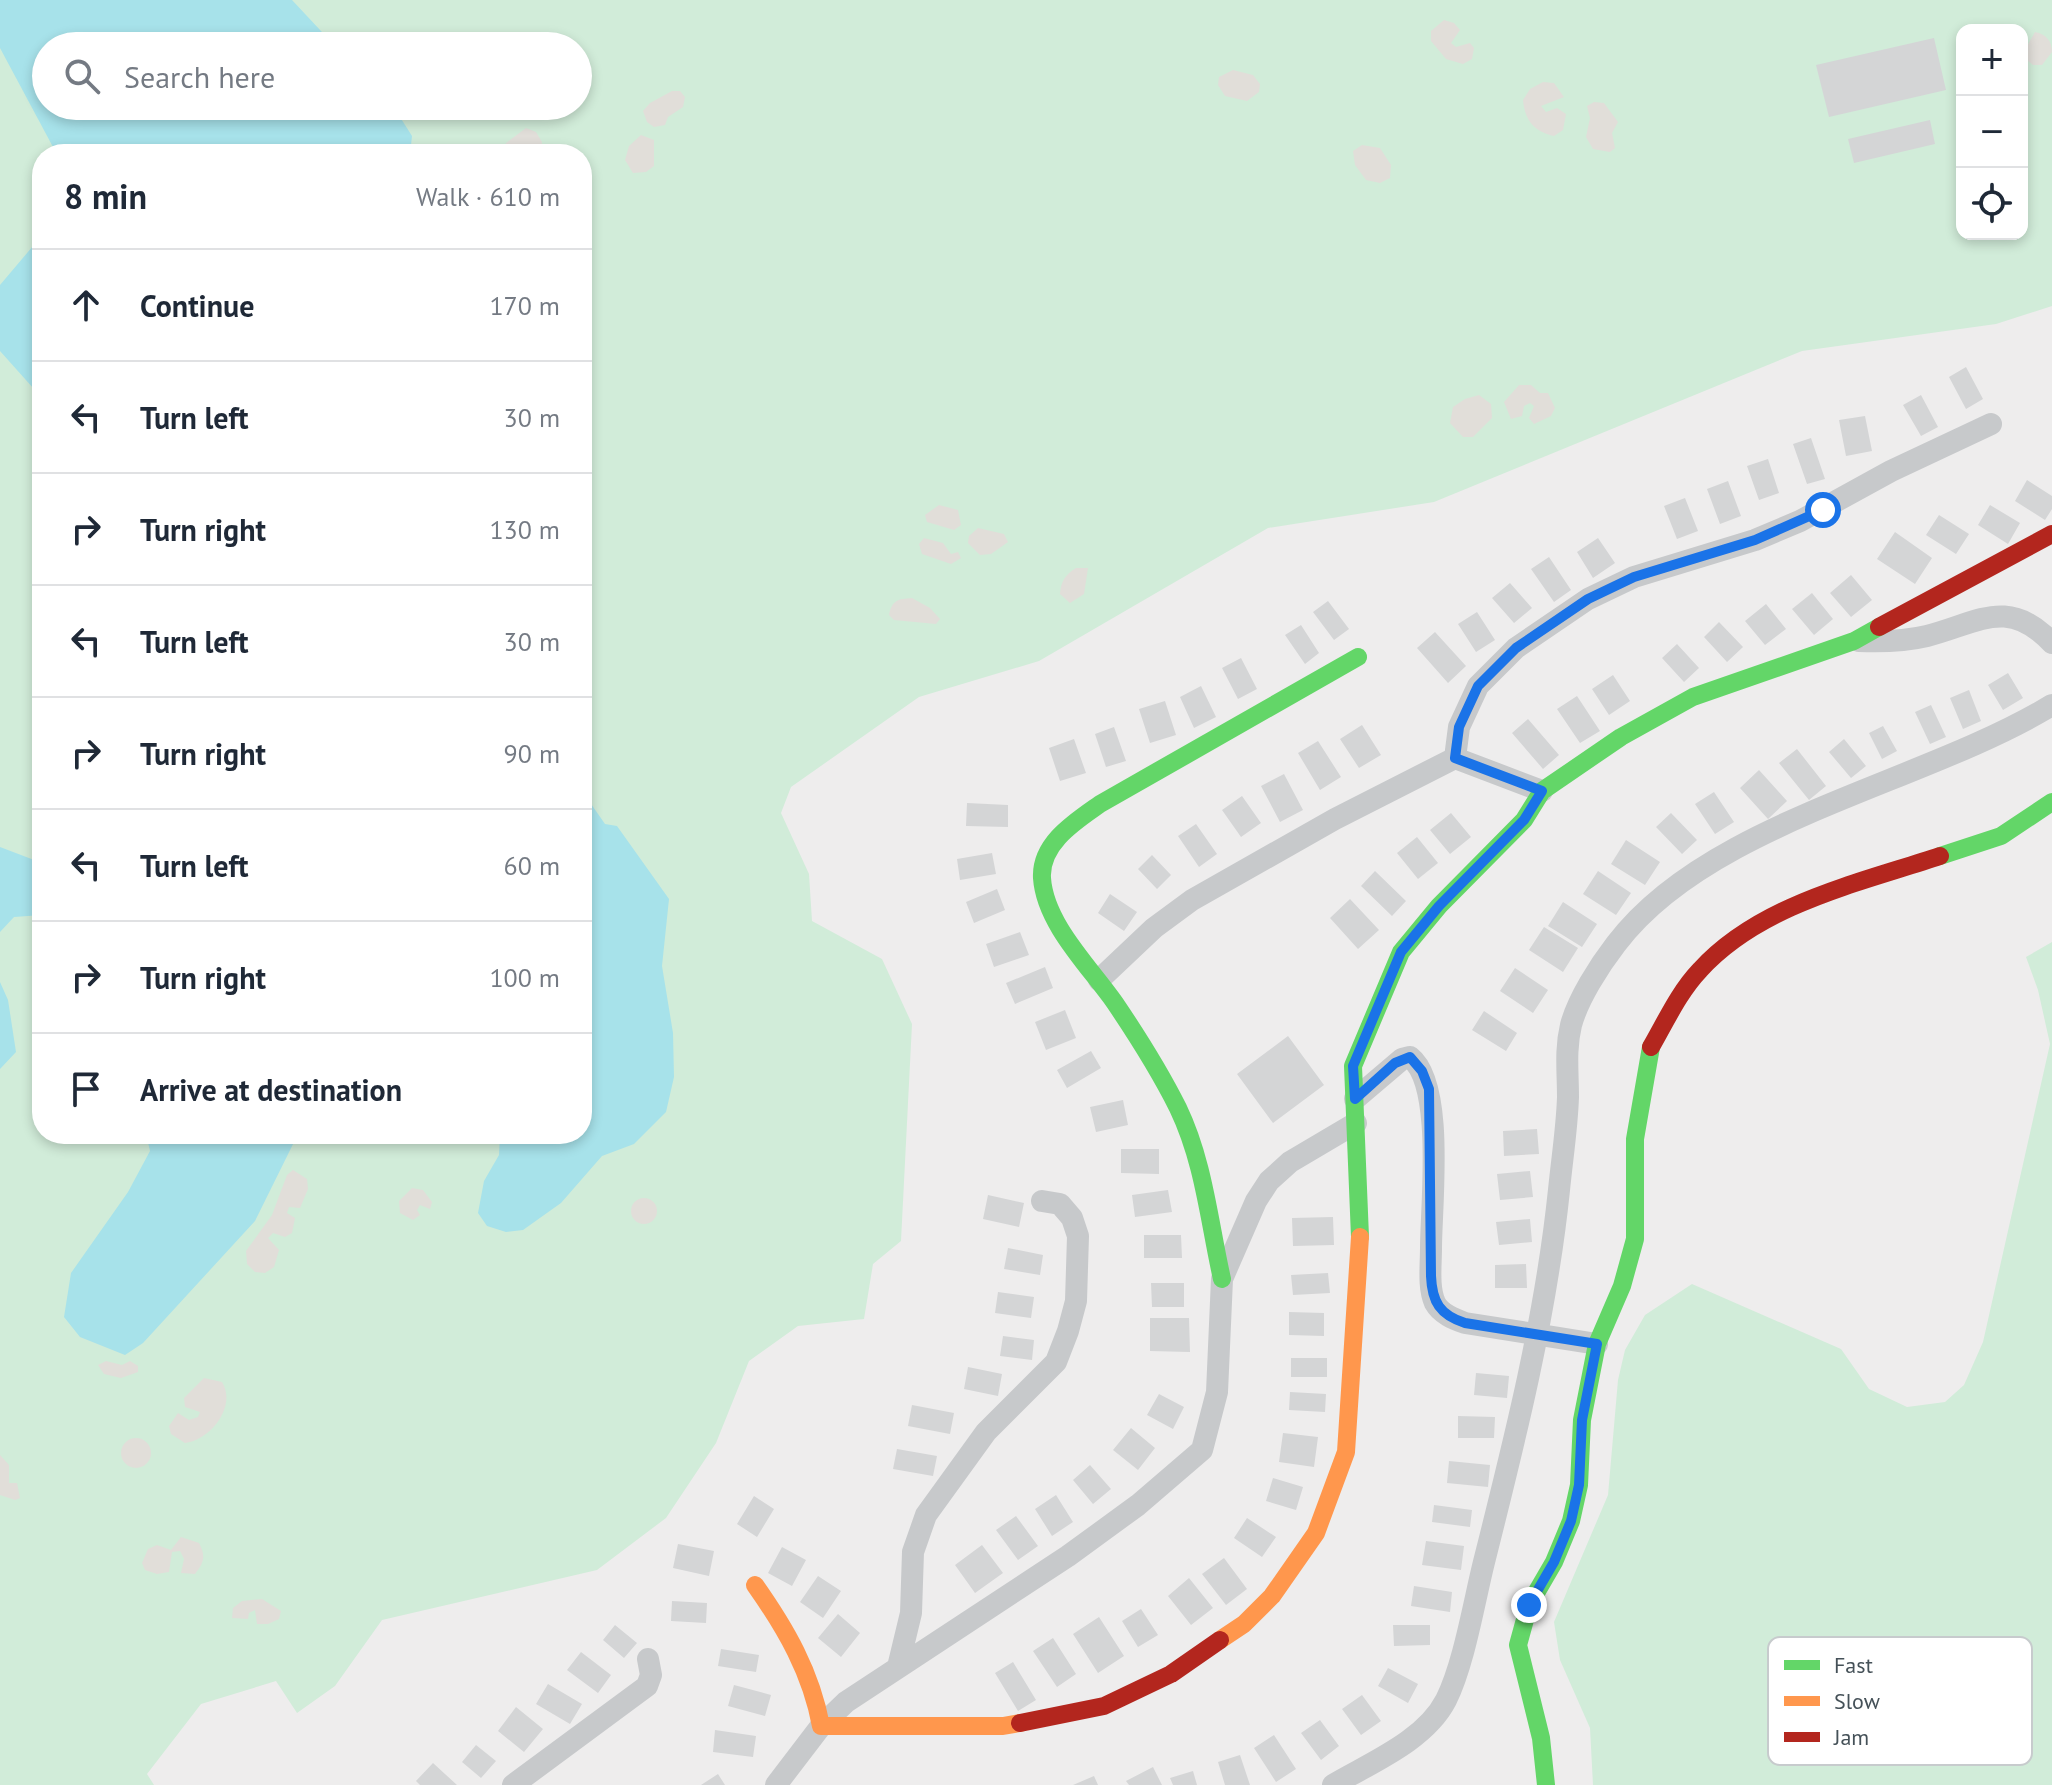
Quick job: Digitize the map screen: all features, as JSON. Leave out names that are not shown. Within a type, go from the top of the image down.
[{"type":"street","points":[[1455,758],[1459,727],[1478,686],[1516,648],[1588,599],[1634,577],[1755,540],[1800,521],[1891,471],[1991,424]]},
{"type":"street","points":[[821,1726],[1003,1726],[1104,1706],[1171,1674],[1244,1624],[1272,1596],[1316,1533],[1346,1452],[1361,1222],[1353,1066],[1401,952],[1439,906],[1524,820],[1542,791],[1621,737],[1693,697],[1854,641],[2052,534]]},
{"type":"street","points":[[1854,641],[1923,637],[1983,617],[2004,615],[2032,626],[2052,643]]},
{"type":"street","points":[[776,1785],[821,1726],[846,1702],[1068,1556],[1138,1505],[1202,1450],[1217,1392],[1222,1279],[1205,1193],[1184,1120],[1044,892],[1044,863],[1064,831],[1100,804],[1358,657]]},
{"type":"street","points":[[1333,1785],[1414,1737],[1445,1701],[1467,1632],[1538,1334],[1552,1259],[1567,1115],[1566,1062],[1572,1022],[1617,942],[1672,889],[1719,859],[1846,798],[1983,743],[2052,705]]},
{"type":"street","points":[[1099,980],[1170,914],[1202,893],[1335,819],[1455,758],[1542,791]]},
{"type":"street","points":[[1546,1785],[1541,1738],[1518,1645],[1529,1605],[1554,1562],[1571,1521],[1579,1485],[1582,1420],[1597,1344],[1622,1286],[1635,1239],[1635,1139],[1649,1052],[1674,1005],[1700,969],[1748,930],[1810,900],[2001,836],[2052,802]]},
{"type":"street","points":[[1355,1099],[1395,1063],[1410,1057],[1418,1063],[1432,1104],[1431,1276],[1437,1306],[1451,1318],[1465,1323],[1597,1344]]},
{"type":"street","points":[[1222,1279],[1256,1201],[1269,1181],[1316,1143],[1356,1123]]},
{"type":"street","points":[[898,1667],[911,1613],[913,1552],[926,1515],[986,1432],[1056,1362],[1068,1331],[1076,1301],[1078,1236],[1072,1218],[1060,1204],[1042,1201]]},
{"type":"street","points":[[755,1585],[788,1630],[817,1698],[821,1726]]},
{"type":"street","points":[[513,1785],[647,1686],[651,1675],[648,1659]]},
{"type":"green space","points":[[0,0],[2052,0],[2052,306],[1996,324],[1802,351],[1434,502],[1268,528],[1039,661],[919,697],[791,787],[781,813],[809,874],[812,921],[882,959],[912,1024],[901,1241],[873,1264],[864,1319],[798,1326],[749,1361],[716,1443],[666,1518],[597,1570],[382,1620],[335,1686],[297,1713],[276,1681],[201,1704],[147,1774],[154,1785],[0,1785]]},
{"type":"green space","points":[[2052,942],[2052,1785],[1593,1785],[1590,1728],[1560,1660],[1554,1622],[1608,1495],[1618,1380],[1625,1350],[1645,1315],[1692,1284],[1841,1349],[1869,1389],[1907,1407],[1945,1402],[1964,1385],[1983,1342],[2050,1044],[2038,990],[2026,957]]},
{"type":"sand","points":[[1444,20],[1454,23],[1460,30],[1451,43],[1456,47],[1470,43],[1474,48],[1472,59],[1463,64],[1446,59],[1431,41],[1431,31]]},
{"type":"sand","points":[[2035,32],[2039,33],[2050,41],[2052,52],[2042,65],[2033,65],[2028,61],[2028,44]]},
{"type":"sand","points":[[1233,70],[1253,75],[1260,84],[1259,92],[1247,101],[1225,96],[1218,85],[1219,77]]},
{"type":"sand","points":[[1543,82],[1554,83],[1564,97],[1541,106],[1546,112],[1557,108],[1566,114],[1563,130],[1554,136],[1532,124],[1524,107],[1523,100],[1530,89]]},
{"type":"sand","points":[[672,91],[680,91],[685,97],[683,107],[668,117],[665,125],[654,127],[647,122],[643,111],[650,103]]},
{"type":"sand","points":[[1594,102],[1604,103],[1618,122],[1612,133],[1615,148],[1610,152],[1593,149],[1586,137],[1590,118],[1587,106]]},
{"type":"sand","points":[[526,128],[536,132],[542,142],[542,144],[506,143]]},
{"type":"sand","points":[[641,135],[654,140],[654,166],[646,172],[633,173],[625,160],[629,146]]},
{"type":"sand","points":[[1362,145],[1380,148],[1391,165],[1390,178],[1380,183],[1366,180],[1355,165],[1353,151]]},
{"type":"sand","points":[[1519,385],[1531,385],[1540,393],[1548,393],[1555,408],[1551,416],[1534,424],[1529,418],[1534,406],[1530,403],[1524,406],[1522,416],[1511,419],[1504,402]]},
{"type":"sand","points":[[1479,395],[1491,404],[1492,418],[1473,437],[1463,437],[1450,423],[1453,407]]},
{"type":"sand","points":[[939,505],[958,510],[961,525],[954,530],[927,522],[925,515]]},
{"type":"sand","points":[[978,528],[1004,534],[1008,542],[991,554],[980,555],[968,543],[969,536]]},
{"type":"sand","points":[[924,538],[943,543],[951,554],[958,552],[961,558],[951,564],[922,554],[919,544]]},
{"type":"sand","points":[[1076,568],[1088,568],[1084,594],[1070,603],[1060,594],[1064,579]]},
{"type":"sand","points":[[912,598],[930,608],[940,619],[936,624],[894,620],[889,615],[896,601]]},
{"type":"sand","points":[[293,1170],[307,1179],[308,1189],[300,1208],[289,1207],[287,1213],[295,1218],[292,1233],[285,1237],[273,1233],[268,1238],[279,1250],[274,1267],[265,1273],[255,1272],[247,1264],[246,1251],[272,1215],[287,1175]]},
{"type":"sand","points":[[412,1188],[423,1190],[432,1202],[430,1209],[420,1205],[417,1210],[420,1215],[413,1220],[400,1213],[399,1201]]},
{"type":"sand","points":[[644,1198],[653,1202],[657,1211],[653,1220],[644,1224],[635,1220],[631,1211],[635,1202]]},
{"type":"sand","points":[[106,1361],[122,1365],[130,1361],[138,1366],[138,1372],[121,1378],[104,1374],[98,1365]]},
{"type":"sand","points":[[204,1378],[222,1382],[226,1391],[224,1411],[204,1436],[185,1443],[171,1434],[169,1426],[178,1413],[189,1420],[198,1417],[200,1412],[185,1407],[184,1398]]},
{"type":"sand","points":[[136,1438],[147,1442],[151,1453],[147,1464],[136,1468],[125,1464],[121,1453],[125,1442]]},
{"type":"sand","points":[[0,1455],[9,1465],[9,1483],[17,1483],[20,1498],[15,1500],[0,1495]]},
{"type":"sand","points":[[181,1537],[199,1543],[203,1552],[195,1574],[181,1573],[184,1559],[180,1551],[172,1552],[169,1572],[157,1574],[145,1570],[142,1563],[148,1549],[157,1545],[171,1550]]},
{"type":"sand","points":[[262,1599],[281,1611],[279,1619],[268,1624],[257,1624],[255,1610],[249,1613],[248,1619],[232,1618],[233,1608],[242,1601]]},
{"type":"water","points":[[0,0],[292,0],[322,32],[32,32],[32,108],[0,48]]},
{"type":"water","points":[[39,120],[402,120],[412,136],[411,144],[51,144]]},
{"type":"water","points":[[32,247],[32,387],[0,351],[0,285]]},
{"type":"water","points":[[592,805],[605,824],[617,826],[669,899],[662,966],[673,1033],[674,1077],[666,1112],[634,1144],[602,1156],[561,1203],[523,1230],[506,1232],[487,1226],[478,1213],[484,1181],[499,1155],[500,1144],[592,1144]]},
{"type":"water","points":[[0,847],[32,859],[32,916],[14,917],[0,932]]},
{"type":"water","points":[[0,982],[8,1000],[16,1052],[0,1069]]},
{"type":"water","points":[[148,1144],[293,1144],[255,1221],[143,1343],[125,1355],[80,1337],[64,1317],[71,1273],[128,1192],[150,1151]]},
{"type":"building","points":[[1934,38],[1946,90],[1829,117],[1816,65]]},
{"type":"building","points":[[1930,120],[1935,144],[1854,163],[1848,139]]},
{"type":"building","points":[[1966,367],[1983,399],[1966,409],[1949,377]]},
{"type":"building","points":[[1921,395],[1938,427],[1921,436],[1903,405]]},
{"type":"building","points":[[1865,416],[1872,451],[1846,456],[1839,420]]},
{"type":"building","points":[[1811,438],[1825,479],[1807,484],[1793,444]]},
{"type":"building","points":[[1768,459],[1779,493],[1759,500],[1747,466]]},
{"type":"building","points":[[2027,480],[2052,496],[2052,509],[2045,520],[2015,501]]},
{"type":"building","points":[[1728,481],[1741,516],[1720,524],[1707,489]]},
{"type":"building","points":[[1685,498],[1698,531],[1677,539],[1664,506]]},
{"type":"building","points":[[1990,505],[2020,523],[2008,544],[1978,525]]},
{"type":"building","points":[[1939,515],[1969,534],[1956,554],[1926,535]]},
{"type":"building","points":[[1895,532],[1932,558],[1915,584],[1877,559]]},
{"type":"building","points":[[1598,538],[1615,563],[1593,578],[1577,552]]},
{"type":"building","points":[[1549,557],[1571,590],[1554,602],[1531,569]]},
{"type":"building","points":[[1851,575],[1872,600],[1851,617],[1830,593]]},
{"type":"building","points":[[1510,583],[1532,608],[1514,623],[1492,598]]},
{"type":"building","points":[[1812,593],[1833,619],[1814,635],[1792,609]]},
{"type":"building","points":[[1328,601],[1349,629],[1334,640],[1313,612]]},
{"type":"building","points":[[1766,604],[1786,629],[1765,645],[1745,621]]},
{"type":"building","points":[[1477,612],[1495,640],[1476,652],[1458,624]]},
{"type":"building","points":[[1719,622],[1743,647],[1727,662],[1704,637]]},
{"type":"building","points":[[1301,625],[1319,653],[1305,664],[1285,635]]},
{"type":"building","points":[[1435,632],[1466,666],[1448,683],[1417,648]]},
{"type":"building","points":[[1677,644],[1699,668],[1684,682],[1662,658]]},
{"type":"building","points":[[1241,658],[1257,689],[1238,699],[1222,668]]},
{"type":"building","points":[[2008,673],[2023,698],[2003,710],[1988,685]]},
{"type":"building","points":[[1613,675],[1630,701],[1609,715],[1592,689]]},
{"type":"building","points":[[1201,686],[1216,717],[1194,728],[1180,697]]},
{"type":"building","points":[[1969,690],[1981,721],[1963,729],[1950,698]]},
{"type":"building","points":[[1577,696],[1600,731],[1580,743],[1557,709]]},
{"type":"building","points":[[1165,701],[1176,735],[1150,743],[1139,709]]},
{"type":"building","points":[[1931,705],[1946,737],[1930,744],[1915,712]]},
{"type":"building","points":[[1528,719],[1559,755],[1543,769],[1512,733]]},
{"type":"building","points":[[1362,725],[1381,755],[1359,768],[1340,739]]},
{"type":"building","points":[[1883,726],[1897,751],[1882,759],[1869,733]]},
{"type":"building","points":[[1114,727],[1126,761],[1106,767],[1095,734]]},
{"type":"building","points":[[1074,739],[1086,773],[1060,781],[1049,748]]},
{"type":"building","points":[[1844,739],[1866,766],[1851,778],[1829,752]]},
{"type":"building","points":[[1318,741],[1341,777],[1320,790],[1298,753]]},
{"type":"building","points":[[1797,749],[1826,786],[1809,800],[1779,763]]},
{"type":"building","points":[[1759,770],[1787,801],[1768,819],[1740,788]]},
{"type":"building","points":[[1284,774],[1303,810],[1280,822],[1261,786]]},
{"type":"building","points":[[1714,792],[1734,822],[1715,834],[1695,804]]},
{"type":"building","points":[[1242,796],[1261,823],[1241,837],[1222,810]]},
{"type":"building","points":[[967,803],[1008,805],[1008,827],[966,826]]},
{"type":"building","points":[[1451,813],[1471,837],[1450,854],[1430,830]]},
{"type":"building","points":[[1671,813],[1697,840],[1682,854],[1656,827]]},
{"type":"building","points":[[1196,824],[1217,854],[1199,867],[1178,836]]},
{"type":"building","points":[[1417,837],[1438,863],[1418,879],[1397,853]]},
{"type":"building","points":[[1626,840],[1660,862],[1645,885],[1611,864]]},
{"type":"building","points":[[992,853],[996,874],[960,880],[957,859]]},
{"type":"building","points":[[1152,855],[1171,875],[1157,889],[1138,869]]},
{"type":"building","points":[[1375,871],[1406,901],[1392,916],[1361,886]]},
{"type":"building","points":[[1598,871],[1631,893],[1616,915],[1583,894]]},
{"type":"building","points":[[997,889],[1005,910],[974,923],[966,902]]},
{"type":"building","points":[[1110,894],[1137,912],[1124,931],[1098,913]]},
{"type":"building","points":[[1350,899],[1379,930],[1358,949],[1330,918]]},
{"type":"building","points":[[1563,902],[1597,924],[1582,947],[1548,926]]},
{"type":"building","points":[[1544,927],[1578,948],[1563,972],[1529,950]]},
{"type":"building","points":[[1020,932],[1029,955],[994,967],[986,944]]},
{"type":"building","points":[[1045,967],[1053,988],[1015,1004],[1006,983]]},
{"type":"building","points":[[1515,968],[1548,990],[1533,1013],[1500,991]]},
{"type":"building","points":[[1065,1010],[1076,1038],[1046,1050],[1035,1022]]},
{"type":"building","points":[[1484,1011],[1517,1033],[1506,1051],[1472,1030]]},
{"type":"building","points":[[1288,1036],[1324,1085],[1273,1123],[1237,1074]]},
{"type":"building","points":[[1091,1051],[1101,1068],[1067,1088],[1057,1070]]},
{"type":"building","points":[[1123,1100],[1128,1125],[1096,1132],[1090,1107]]},
{"type":"building","points":[[1537,1129],[1539,1154],[1504,1156],[1503,1131]]},
{"type":"building","points":[[1121,1149],[1159,1149],[1159,1174],[1121,1173]]},
{"type":"building","points":[[1530,1171],[1533,1197],[1500,1200],[1497,1174]]},
{"type":"building","points":[[1168,1190],[1172,1212],[1135,1217],[1132,1195]]},
{"type":"building","points":[[988,1195],[1024,1203],[1019,1227],[983,1219]]},
{"type":"building","points":[[1333,1217],[1334,1245],[1293,1246],[1292,1218]]},
{"type":"building","points":[[1530,1219],[1532,1242],[1499,1245],[1496,1222]]},
{"type":"building","points":[[1144,1235],[1181,1235],[1182,1258],[1144,1258]]},
{"type":"building","points":[[1008,1248],[1043,1255],[1040,1275],[1004,1269]]},
{"type":"building","points":[[1526,1264],[1527,1288],[1495,1288],[1495,1265]]},
{"type":"building","points":[[1328,1273],[1330,1293],[1293,1295],[1291,1275]]},
{"type":"building","points":[[1151,1283],[1184,1283],[1184,1307],[1152,1307]]},
{"type":"building","points":[[998,1292],[1034,1297],[1031,1318],[995,1313]]},
{"type":"building","points":[[1289,1312],[1324,1313],[1324,1336],[1289,1335]]},
{"type":"building","points":[[1150,1318],[1189,1318],[1190,1352],[1150,1351]]},
{"type":"building","points":[[1003,1336],[1034,1340],[1032,1360],[1000,1356]]},
{"type":"building","points":[[1291,1358],[1327,1358],[1327,1377],[1291,1377]]},
{"type":"building","points":[[968,1367],[1002,1374],[998,1396],[964,1389]]},
{"type":"building","points":[[1476,1373],[1509,1376],[1507,1398],[1474,1395]]},
{"type":"building","points":[[1290,1392],[1326,1394],[1325,1412],[1289,1410]]},
{"type":"building","points":[[1159,1394],[1184,1407],[1173,1429],[1147,1415]]},
{"type":"building","points":[[912,1405],[954,1413],[950,1434],[908,1426]]},
{"type":"building","points":[[1458,1416],[1495,1417],[1494,1438],[1458,1438]]},
{"type":"building","points":[[1131,1428],[1155,1448],[1138,1470],[1113,1450]]},
{"type":"building","points":[[1283,1433],[1318,1437],[1314,1467],[1279,1462]]},
{"type":"building","points":[[897,1449],[937,1456],[933,1476],[893,1469]]},
{"type":"building","points":[[1449,1461],[1490,1465],[1488,1487],[1447,1483]]},
{"type":"building","points":[[1090,1465],[1111,1489],[1093,1504],[1073,1480]]},
{"type":"building","points":[[1273,1478],[1303,1487],[1296,1510],[1266,1501]]},
{"type":"building","points":[[1056,1495],[1073,1522],[1052,1536],[1035,1509]]},
{"type":"building","points":[[754,1496],[774,1509],[757,1537],[737,1524]]},
{"type":"building","points":[[1434,1505],[1472,1510],[1470,1527],[1432,1522]]},
{"type":"building","points":[[1016,1516],[1038,1546],[1018,1560],[996,1530]]},
{"type":"building","points":[[1247,1518],[1276,1537],[1262,1557],[1234,1538]]},
{"type":"building","points":[[1426,1541],[1464,1546],[1461,1570],[1422,1565]]},
{"type":"building","points":[[678,1544],[714,1551],[709,1576],[673,1568]]},
{"type":"building","points":[[982,1545],[1003,1573],[975,1593],[955,1565]]},
{"type":"building","points":[[782,1547],[806,1560],[792,1586],[768,1573]]},
{"type":"building","points":[[1224,1558],[1247,1589],[1226,1605],[1202,1574]]},
{"type":"building","points":[[818,1576],[841,1591],[823,1618],[800,1602]]},
{"type":"building","points":[[1189,1578],[1213,1608],[1191,1625],[1168,1596]]},
{"type":"building","points":[[1414,1586],[1452,1592],[1450,1612],[1411,1606]]},
{"type":"building","points":[[672,1601],[707,1603],[706,1623],[671,1621]]},
{"type":"building","points":[[1141,1609],[1158,1635],[1138,1647],[1122,1621]]},
{"type":"building","points":[[838,1614],[860,1633],[841,1657],[818,1638]]},
{"type":"building","points":[[1099,1617],[1124,1656],[1098,1673],[1073,1634]]},
{"type":"building","points":[[615,1625],[637,1643],[624,1658],[603,1640]]},
{"type":"building","points":[[1393,1625],[1430,1625],[1430,1645],[1394,1646]]},
{"type":"building","points":[[1053,1638],[1076,1674],[1057,1687],[1033,1651]]},
{"type":"building","points":[[721,1649],[759,1655],[756,1672],[718,1666]]},
{"type":"building","points":[[581,1652],[611,1675],[598,1693],[567,1670]]},
{"type":"building","points":[[1013,1662],[1036,1700],[1018,1711],[995,1673]]},
{"type":"building","points":[[1388,1668],[1418,1684],[1408,1703],[1378,1686]]},
{"type":"building","points":[[548,1684],[582,1704],[570,1724],[536,1704]]},
{"type":"building","points":[[734,1685],[771,1695],[765,1716],[728,1706]]},
{"type":"building","points":[[1362,1695],[1381,1721],[1361,1735],[1342,1709]]},
{"type":"building","points":[[516,1707],[543,1729],[524,1752],[498,1731]]},
{"type":"building","points":[[1320,1720],[1339,1746],[1321,1760],[1301,1733]]},
{"type":"building","points":[[715,1730],[756,1736],[753,1757],[713,1752]]},
{"type":"building","points":[[1274,1735],[1296,1769],[1276,1782],[1254,1748]]},
{"type":"building","points":[[476,1745],[496,1761],[481,1778],[462,1762]]},
{"type":"building","points":[[1240,1755],[1250,1785],[1225,1785],[1218,1762]]},
{"type":"building","points":[[433,1763],[457,1785],[420,1785],[416,1781]]},
{"type":"building","points":[[1153,1767],[1162,1785],[1129,1785],[1126,1781]]},
{"type":"building","points":[[1193,1771],[1197,1785],[1173,1785],[1170,1778]]},
{"type":"building","points":[[718,1774],[725,1785],[701,1785]]},
{"type":"building","points":[[1094,1776],[1098,1785],[1073,1785]]},
{"type":"traffic: fast","points":[[1360,1237],[1353,1066],[1401,952],[1439,906],[1524,820],[1542,791],[1621,737],[1693,697],[1854,641],[1879,627]]},
{"type":"traffic: fast","points":[[1222,1279],[1200,1171],[1187,1128],[1124,1016],[1070,944],[1051,912],[1042,878],[1043,865],[1061,834],[1100,804],[1358,657]]},
{"type":"traffic: fast","points":[[1940,856],[2001,836],[2052,802]]},
{"type":"traffic: fast","points":[[1546,1785],[1541,1738],[1518,1645],[1529,1605],[1554,1562],[1571,1521],[1579,1485],[1582,1420],[1597,1344],[1622,1286],[1635,1239],[1635,1139],[1651,1047]]},
{"type":"traffic: slow","points":[[1220,1640],[1244,1624],[1272,1596],[1316,1533],[1346,1452],[1360,1237]]},
{"type":"traffic: slow","points":[[755,1585],[804,1669],[821,1726],[1003,1726],[1020,1723]]},
{"type":"traffic: jam","points":[[1879,627],[2052,534]]},
{"type":"traffic: jam","points":[[1651,1047],[1692,979],[1724,947],[1751,928],[1812,898],[1940,856]]},
{"type":"traffic: jam","points":[[1020,1723],[1104,1706],[1171,1674],[1220,1640]]},
{"type":"route","points":[[1529,1605],[1554,1562],[1571,1521],[1579,1485],[1582,1420],[1597,1344],[1465,1323],[1451,1318],[1437,1306],[1431,1292],[1432,1104],[1429,1089],[1418,1063],[1410,1057],[1395,1063],[1355,1099],[1353,1066],[1401,952],[1439,906],[1524,820],[1542,791],[1455,758],[1454,744],[1459,727],[1478,686],[1516,648],[1606,589],[1634,577],[1755,540],[1823,510]]}]
